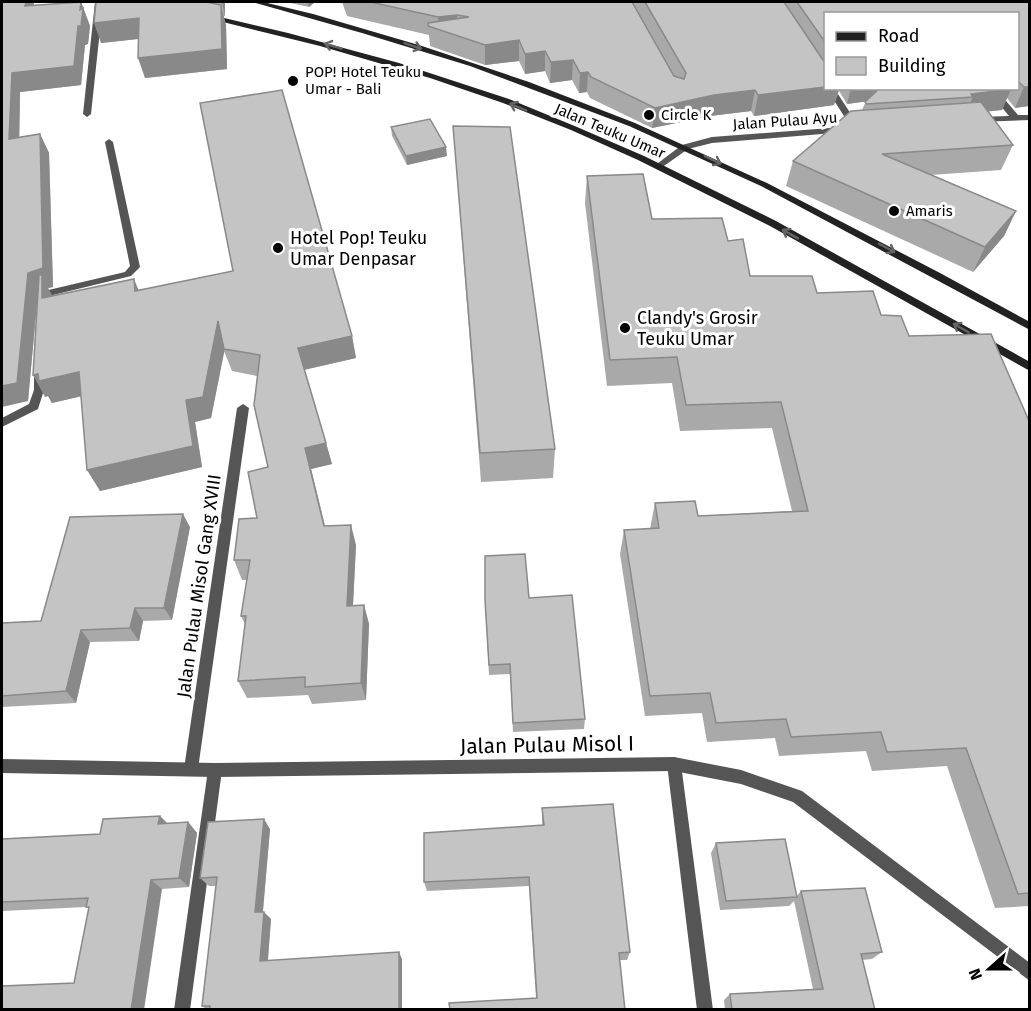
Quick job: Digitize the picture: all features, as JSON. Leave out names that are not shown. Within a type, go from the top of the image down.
[{"type":"main road","name":"Jalan Teuku Umar","points":[[256,2],[343,23],[524,82],[685,147],[790,198],[966,290],[1029,327]]},
{"type":"main road","name":"Jalan Teuku Umar","points":[[201,14],[322,42],[425,73],[506,102],[658,166],[730,201],[1029,368]]},
{"type":"street","points":[[87,114],[99,2]]},
{"type":"street","points":[[831,90],[856,129]]},
{"type":"street","points":[[992,90],[1016,118]]},
{"type":"street","points":[[970,121],[1029,117]]},
{"type":"street","name":"Jalan Pulau Ayu","points":[[658,166],[685,147],[712,140],[868,128]]},
{"type":"street","points":[[42,315],[45,294],[123,275],[133,272],[135,267],[109,142]]},
{"type":"street","points":[[2,423],[34,406],[39,390],[39,357]]},
{"type":"street","name":"Jalan Pulau Misol Gang XVIII","points":[[192,770],[243,408]]},
{"type":"street","points":[[674,764],[705,1010]]},
{"type":"street","name":"Jalan Pulau Misol I","points":[[2,766],[215,770],[674,764],[741,777],[797,796],[1029,973]]},
{"type":"street","points":[[182,1010],[215,770]]},
{"type":"building","points":[[2,2],[26,2],[25,6],[81,2],[80,10],[83,8],[81,26],[78,26],[74,66],[12,73],[9,139],[40,134],[43,268],[28,273],[17,383],[2,386]]},
{"type":"building","points":[[96,2],[206,2],[221,5],[222,49],[138,58],[139,18],[94,23]]},
{"type":"building","points":[[370,2],[632,2],[674,76],[684,79],[686,73],[645,2],[784,2],[824,62],[824,87],[758,95],[755,90],[714,95],[655,108],[591,77],[588,72],[580,73],[573,60],[551,62],[545,51],[525,54],[519,40],[485,45],[428,26],[428,23],[469,17],[457,15],[438,17]]},
{"type":"building","points":[[797,2],[1029,2],[1029,87],[1024,87],[1019,82],[1019,12],[824,12],[824,41]]},
{"type":"building","points":[[282,90],[352,336],[298,348],[326,443],[305,448],[324,526],[351,525],[347,606],[364,605],[361,683],[305,687],[305,677],[238,681],[246,616],[241,616],[250,560],[234,560],[239,519],[257,518],[248,472],[268,467],[254,405],[260,355],[224,349],[218,321],[203,397],[186,400],[193,446],[87,470],[79,372],[39,381],[38,374],[33,375],[39,275],[42,275],[42,298],[134,279],[135,291],[233,271],[200,103]]},
{"type":"building","points":[[878,90],[1003,90],[971,94],[973,97],[867,104],[865,102]]},
{"type":"building","points":[[981,102],[1013,145],[882,154],[1016,211],[985,247],[793,161],[851,111]]},
{"type":"building","points":[[430,119],[446,147],[406,156],[391,127]]},
{"type":"building","points":[[453,126],[510,127],[555,449],[480,453]]},
{"type":"building","points":[[643,174],[652,219],[722,218],[728,241],[743,239],[750,276],[812,276],[817,293],[873,291],[881,315],[901,316],[909,336],[991,334],[1029,421],[1029,893],[1018,894],[966,748],[887,752],[881,732],[791,737],[786,719],[716,723],[710,693],[650,696],[624,530],[659,528],[655,503],[695,501],[698,516],[808,511],[781,402],[686,405],[677,357],[610,360],[587,176]]},
{"type":"building","points":[[183,514],[164,608],[135,608],[130,628],[81,630],[66,691],[2,696],[2,623],[41,621],[70,517]]},
{"type":"building","points":[[525,554],[529,598],[572,595],[585,719],[513,723],[510,664],[489,665],[485,556]]},
{"type":"building","points":[[613,804],[630,952],[619,953],[625,1010],[450,1010],[449,1003],[537,998],[529,877],[424,882],[424,833],[544,825],[542,808]]},
{"type":"building","points":[[160,816],[158,824],[188,822],[179,878],[151,880],[131,1010],[2,1010],[2,986],[74,983],[89,907],[86,907],[88,898],[2,902],[2,839],[100,834],[103,819]]},
{"type":"building","points":[[264,819],[255,912],[264,912],[260,961],[399,952],[399,1010],[210,1010],[210,1006],[202,1006],[217,877],[200,878],[208,822]]},
{"type":"building","points":[[785,839],[797,897],[726,901],[716,843]]},
{"type":"building","points":[[865,888],[882,952],[861,954],[875,1010],[732,1010],[730,994],[823,989],[801,891]]},
{"type":"place","name":"POP! Hotel Teuku Umar - Bali","points":[[293,81]]},
{"type":"place","name":"Circle K","points":[[649,115]]},
{"type":"place","name":"Amaris","points":[[894,211]]},
{"type":"place","name":"Hotel Pop! Teuku Umar Denpasar","points":[[278,248]]},
{"type":"place","name":"Clandy's Grosir Teuku Umar","points":[[625,328]]}]
